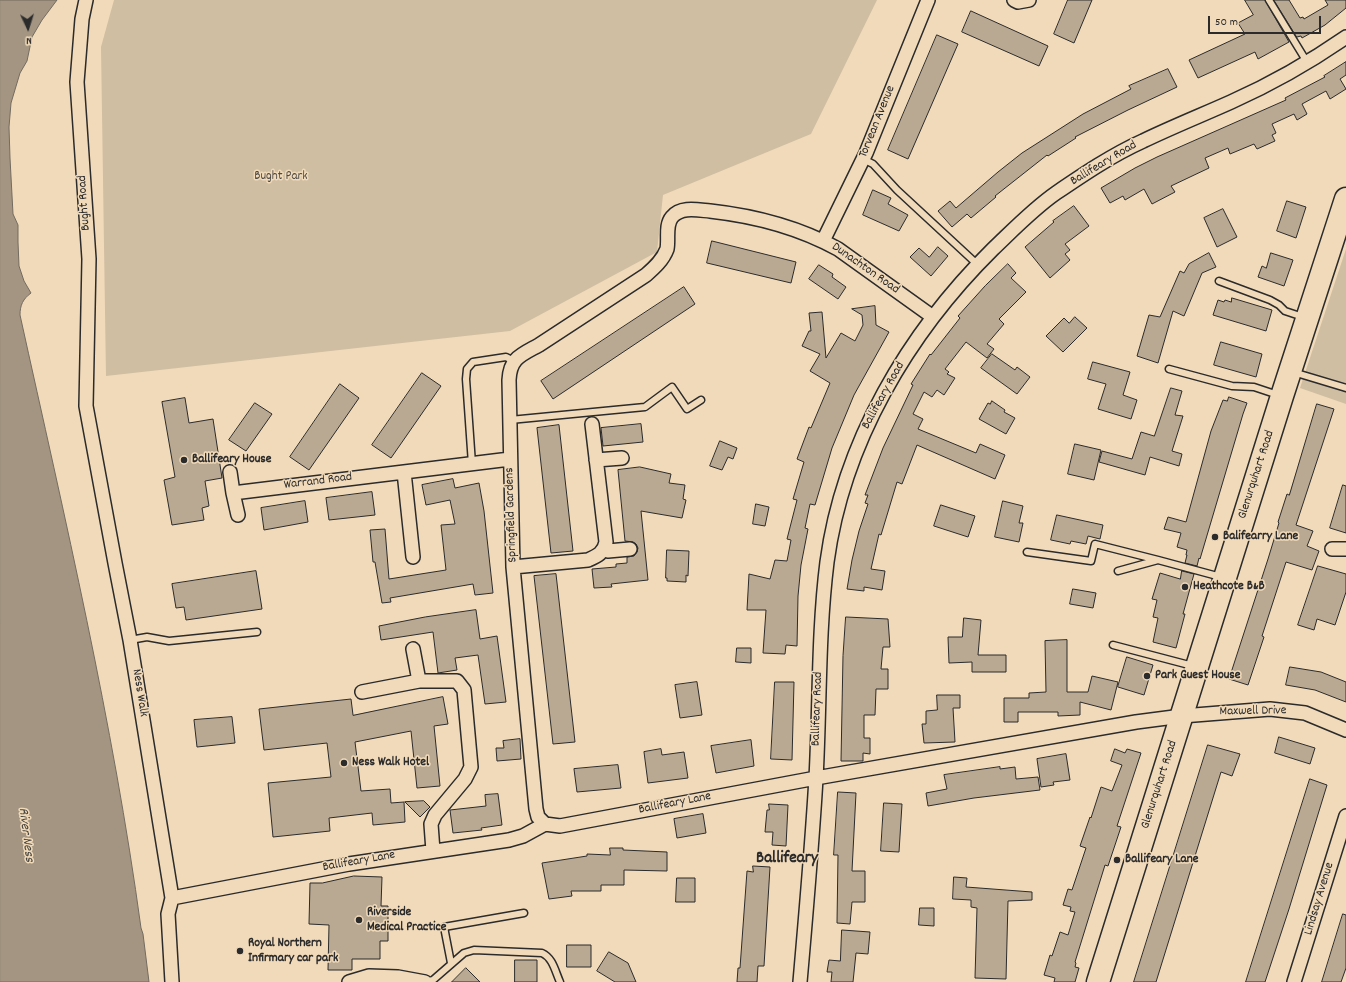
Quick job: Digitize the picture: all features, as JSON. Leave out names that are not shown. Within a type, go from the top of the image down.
[{"type":"highway","name":"Glenurquhart Road","points":[[1098,982],[1224,578],[1346,199]]},
{"type":"street","name":"Bught Road","points":[[86,0],[82,19],[77,82],[89,259],[86,406]]},
{"type":"street","name":"Torvean Avenue","points":[[824,241],[863,159],[928,0]]},
{"type":"street","name":"Ballifeary Road","points":[[800,982],[816,778],[822,608],[828,559],[836,519],[845,486],[862,438],[880,399],[901,364],[933,317],[977,264],[1010,231],[1052,196],[1095,167],[1143,141],[1234,101],[1307,62],[1346,37]]},
{"type":"street","name":"Dunachton Road","points":[[514,361],[646,275],[664,256],[667,249],[669,226],[672,217],[678,212],[689,209],[728,213],[765,220],[824,241],[838,249],[933,317]]},
{"type":"street","name":"Springfield Gardens","points":[[514,361],[509,370],[513,567],[536,809],[538,817],[545,824]]},
{"type":"street","name":"Ness Walk","points":[[86,406],[114,563],[130,640],[172,898],[168,914],[172,982]]},
{"type":"street","points":[[513,567],[588,560],[604,550],[606,542],[592,424]]},
{"type":"street","points":[[596,460],[622,458]]},
{"type":"street","name":"Warrand Road","points":[[233,493],[510,459]]},
{"type":"street","points":[[230,472],[238,515]]},
{"type":"street","points":[[404,472],[413,558]]},
{"type":"street","points":[[604,550],[630,549]]},
{"type":"street","points":[[1332,549],[1346,549]]},
{"type":"street","points":[[413,649],[419,681]]},
{"type":"street","points":[[362,692],[419,681],[457,681],[464,690],[471,767],[465,779],[435,815],[431,824],[433,851]]},
{"type":"street","name":"Maxwell Drive","points":[[1182,716],[1270,709],[1285,710],[1306,713],[1346,730]]},
{"type":"street","name":"Ballifeary Lane","points":[[172,898],[349,864],[516,838],[523,836],[545,824],[560,826],[816,778],[1136,722],[1182,716]]},
{"type":"street","name":"Lindsay Avenue","points":[[1294,982],[1346,816]]},
{"type":"street","points":[[349,982],[369,976],[398,977],[425,982]]},
{"type":"lane","points":[[1269,0],[1307,62]]},
{"type":"lane","points":[[863,159],[872,164],[897,190],[977,264]]},
{"type":"lane","points":[[1219,281],[1270,300],[1279,305],[1285,311],[1307,318]]},
{"type":"lane","points":[[472,464],[466,379],[467,369],[473,362],[506,358],[514,361]]},
{"type":"lane","points":[[1169,369],[1232,386],[1254,387],[1282,396]]},
{"type":"lane","points":[[1290,371],[1346,388]]},
{"type":"lane","points":[[509,420],[645,407],[672,388],[687,409],[701,400]]},
{"type":"lane","points":[[1027,552],[1091,561],[1095,544],[1224,578]]},
{"type":"lane","points":[[1118,571],[1158,560]]},
{"type":"lane","points":[[130,640],[147,637],[169,641],[257,632]]},
{"type":"lane","points":[[1113,645],[1197,667]]},
{"type":"lane","points":[[451,963],[444,927],[524,913]]},
{"type":"lane","points":[[425,982],[433,980],[464,953],[474,950],[542,953],[547,955],[551,961],[560,982]]},
{"type":"green space","name":"Bught Park","points":[[114,0],[877,0],[811,134],[663,195],[657,252],[510,331],[106,376],[101,47]]},
{"type":"green space","points":[[1346,249],[1346,404],[1300,388]]},
{"type":"water","name":"River Ness","points":[[0,0],[57,0],[42,20],[32,37],[27,61],[20,73],[11,103],[9,127],[13,214],[18,225],[19,266],[24,281],[31,293],[22,302],[20,315],[71,544],[117,774],[143,934],[149,982],[0,982]]},
{"type":"building","points":[[1068,0],[1092,0],[1074,43],[1054,34]]},
{"type":"building","points":[[1245,0],[1265,0],[1289,42],[1258,59],[1255,52],[1198,78],[1189,60],[1245,34],[1238,23],[1253,15]]},
{"type":"building","points":[[1274,0],[1289,0],[1300,18],[1303,17],[1304,19],[1328,5],[1325,0],[1346,0],[1346,8],[1325,25],[1302,38],[1301,36],[1297,37]]},
{"type":"building","points":[[971,11],[1048,46],[1039,66],[962,32]]},
{"type":"building","points":[[937,35],[958,44],[908,159],[888,150]]},
{"type":"building","points":[[1346,62],[1346,75],[1340,79],[1346,89],[1330,99],[1326,91],[1302,104],[1307,114],[1297,120],[1294,114],[1272,124],[1276,133],[1272,135],[1275,141],[1257,149],[1254,144],[1230,154],[1228,148],[1205,158],[1209,168],[1171,186],[1175,192],[1152,204],[1144,189],[1125,200],[1123,196],[1110,203],[1101,188],[1157,157],[1286,100],[1285,98],[1325,77],[1324,76]]},
{"type":"building","points":[[1168,69],[1177,87],[1075,137],[1076,138],[1048,156],[1047,155],[995,196],[996,197],[971,218],[967,214],[952,227],[938,211],[950,201],[956,208],[1022,153],[1083,114],[1131,89],[1129,86]]},
{"type":"building","points":[[873,190],[891,198],[888,204],[908,215],[899,231],[863,215]]},
{"type":"building","points":[[1287,201],[1306,207],[1296,238],[1277,231]]},
{"type":"building","points":[[1074,206],[1089,226],[1065,244],[1070,250],[1065,254],[1070,260],[1050,278],[1025,247],[1054,222],[1053,221]]},
{"type":"building","points":[[1223,209],[1237,237],[1217,247],[1204,218]]},
{"type":"building","points":[[712,241],[796,262],[791,283],[707,263]]},
{"type":"building","points":[[938,247],[948,256],[931,276],[910,257],[919,248],[929,257]]},
{"type":"building","points":[[1209,253],[1216,267],[1202,273],[1184,316],[1173,311],[1158,363],[1137,356],[1149,315],[1160,317],[1180,271],[1184,273],[1189,264]]},
{"type":"building","points":[[1271,253],[1293,260],[1284,286],[1258,277],[1262,266],[1266,268]]},
{"type":"building","points":[[1008,264],[1016,273],[1011,278],[1026,292],[999,319],[1004,324],[987,344],[994,349],[987,358],[966,342],[945,369],[949,372],[947,374],[955,378],[944,395],[937,390],[932,397],[924,392],[913,414],[923,419],[918,429],[976,453],[980,444],[1005,455],[995,479],[917,445],[902,484],[897,482],[881,535],[879,534],[871,569],[885,571],[882,590],[864,587],[864,591],[847,589],[859,531],[868,504],[865,503],[868,495],[865,495],[883,448],[913,385],[911,384],[930,354],[931,355],[960,318],[958,316],[985,286]]},
{"type":"building","points":[[819,265],[833,274],[832,277],[846,287],[838,299],[809,279]]},
{"type":"building","points":[[684,287],[695,304],[553,399],[541,381]]},
{"type":"building","points":[[1232,298],[1272,310],[1266,331],[1213,315],[1218,300],[1231,302]]},
{"type":"building","points":[[875,306],[876,325],[889,332],[854,395],[832,448],[815,505],[810,504],[805,528],[808,529],[801,565],[798,596],[797,646],[786,645],[785,654],[763,653],[766,610],[747,610],[749,574],[770,579],[775,560],[787,561],[791,540],[787,539],[797,500],[793,499],[804,462],[797,459],[809,427],[811,428],[830,383],[810,371],[820,354],[802,346],[809,331],[811,331],[809,313],[822,312],[826,358],[841,333],[855,341],[863,325],[862,315],[852,309]]},
{"type":"building","points":[[1075,317],[1087,328],[1063,352],[1046,336],[1064,318],[1069,323]]},
{"type":"building","points":[[1221,342],[1262,354],[1256,377],[1214,365]]},
{"type":"building","points":[[992,354],[1015,370],[1017,367],[1030,377],[1017,394],[981,368]]},
{"type":"building","points":[[1093,362],[1130,372],[1123,395],[1137,400],[1131,419],[1098,409],[1106,384],[1088,379]]},
{"type":"building","points":[[422,373],[441,386],[391,458],[372,445]]},
{"type":"building","points":[[340,384],[359,398],[309,470],[290,457]]},
{"type":"building","points":[[1171,388],[1182,391],[1175,415],[1183,416],[1172,451],[1182,454],[1179,466],[1150,457],[1145,475],[1099,462],[1102,451],[1132,459],[1141,432],[1154,436]]},
{"type":"building","points":[[1229,397],[1247,403],[1197,566],[1185,563],[1187,550],[1177,547],[1181,533],[1164,529],[1168,517],[1186,522],[1211,431],[1223,400],[1227,401]]},
{"type":"building","name":"Ballifeary House","points":[[185,398],[189,423],[213,419],[222,478],[205,481],[209,506],[202,508],[204,520],[172,525],[164,480],[175,477],[162,402]]},
{"type":"building","points":[[992,401],[1005,410],[1004,412],[1015,418],[1006,434],[979,419],[988,403],[990,404]]},
{"type":"building","points":[[255,403],[272,414],[246,451],[229,440]]},
{"type":"building","points":[[1317,404],[1334,409],[1296,525],[1313,531],[1307,546],[1319,551],[1312,570],[1286,562],[1248,685],[1229,679]]},
{"type":"building","points":[[641,424],[643,442],[603,446],[601,428]]},
{"type":"building","points":[[559,425],[573,551],[551,553],[537,428]]},
{"type":"building","points":[[720,441],[737,448],[733,459],[728,457],[722,470],[710,466]]},
{"type":"building","points":[[1075,444],[1101,450],[1094,480],[1068,474]]},
{"type":"building","points":[[640,467],[671,474],[669,483],[685,485],[683,499],[686,500],[682,518],[641,511],[648,580],[611,584],[612,587],[594,588],[592,569],[616,567],[616,564],[627,563],[627,557],[634,556],[637,552],[638,548],[636,544],[625,541],[618,470]]},
{"type":"building","points":[[453,479],[455,488],[479,483],[484,511],[493,593],[475,595],[473,584],[390,598],[391,602],[382,603],[375,562],[373,562],[370,530],[385,529],[389,579],[446,570],[441,525],[455,524],[450,500],[426,505],[422,485]]},
{"type":"building","points":[[1343,485],[1346,486],[1346,533],[1330,528]]},
{"type":"building","points":[[372,492],[375,515],[329,520],[326,498]]},
{"type":"building","points":[[305,501],[308,522],[264,530],[261,508]]},
{"type":"building","points":[[1003,501],[1023,506],[1019,523],[1023,523],[1019,542],[995,537]]},
{"type":"building","points":[[756,504],[769,507],[765,526],[753,524]]},
{"type":"building","points":[[941,505],[975,516],[968,537],[934,526]]},
{"type":"building","points":[[1057,515],[1103,525],[1100,539],[1088,536],[1086,544],[1071,541],[1070,544],[1051,540]]},
{"type":"building","points":[[667,550],[689,551],[688,576],[686,575],[686,582],[667,581]]},
{"type":"building","points":[[1318,566],[1346,574],[1346,592],[1335,625],[1317,619],[1314,630],[1298,625]]},
{"type":"building","points":[[256,571],[262,609],[186,620],[184,607],[176,608],[172,584]]},
{"type":"building","points":[[1182,571],[1194,574],[1183,614],[1185,614],[1176,648],[1153,642],[1158,618],[1153,617],[1157,600],[1152,599],[1160,573],[1180,579]]},
{"type":"building","points":[[556,574],[575,742],[553,744],[534,576]]},
{"type":"building","points":[[1073,589],[1096,593],[1093,608],[1070,604]]},
{"type":"building","points":[[476,610],[480,639],[497,636],[506,702],[485,704],[478,655],[455,658],[457,670],[438,673],[433,632],[381,640],[379,626],[425,617]]},
{"type":"building","points":[[846,617],[888,619],[890,647],[883,647],[881,669],[888,669],[888,689],[876,689],[875,715],[864,715],[864,738],[870,738],[870,754],[863,753],[863,761],[841,761],[843,656]]},
{"type":"building","points":[[964,618],[981,620],[978,655],[1006,655],[1006,672],[972,672],[972,662],[949,663],[948,637],[962,637]]},
{"type":"building","points":[[1067,640],[1067,692],[1088,692],[1092,676],[1118,682],[1111,710],[1080,702],[1080,715],[1058,716],[1058,712],[1018,712],[1018,722],[1004,722],[1004,698],[1029,698],[1029,693],[1046,692],[1045,641]]},
{"type":"building","points":[[737,648],[751,648],[751,663],[736,662]]},
{"type":"building","points":[[1127,657],[1153,665],[1144,695],[1118,687]]},
{"type":"building","points":[[1290,667],[1321,672],[1346,682],[1346,702],[1315,690],[1286,685]]},
{"type":"building","points":[[697,682],[702,715],[680,718],[675,685]]},
{"type":"building","points":[[775,682],[794,682],[792,760],[771,759]]},
{"type":"building","points":[[937,695],[960,695],[960,708],[953,708],[955,742],[924,743],[922,724],[926,724],[926,711],[937,710]]},
{"type":"building","name":"Ness Walk Hotel","points":[[443,697],[448,724],[434,726],[440,786],[417,788],[411,731],[355,742],[361,791],[390,789],[391,803],[404,802],[405,822],[373,825],[372,813],[329,818],[330,831],[273,837],[268,783],[331,777],[327,743],[264,750],[259,709],[351,699],[353,715]]},
{"type":"building","points":[[232,717],[235,743],[197,747],[194,720]]},
{"type":"building","points":[[1279,737],[1315,748],[1310,764],[1275,753]]},
{"type":"building","points":[[520,739],[521,759],[497,761],[496,748],[504,748],[503,741]]},
{"type":"building","points":[[751,740],[754,766],[716,773],[711,746]]},
{"type":"building","points":[[1208,745],[1240,754],[1232,776],[1221,772],[1156,982],[1134,982]]},
{"type":"building","points":[[661,749],[662,755],[684,752],[688,778],[648,783],[644,752]]},
{"type":"building","points":[[1115,749],[1125,753],[1127,749],[1141,753],[1117,826],[1121,827],[1108,866],[1105,865],[1075,962],[1075,967],[1079,968],[1075,982],[1054,982],[1055,978],[1044,975],[1050,955],[1052,956],[1060,932],[1068,935],[1075,912],[1070,911],[1071,907],[1063,905],[1068,889],[1072,890],[1086,848],[1080,846],[1101,787],[1112,791],[1122,765],[1111,761]]},
{"type":"building","points":[[1066,754],[1070,780],[1053,782],[1054,785],[1041,787],[1037,759]]},
{"type":"building","points":[[618,765],[621,788],[577,792],[574,769]]},
{"type":"building","points":[[1000,767],[1000,769],[1015,767],[1016,779],[1038,777],[1040,790],[974,798],[928,806],[926,793],[947,789],[944,775]]},
{"type":"building","points":[[1310,779],[1327,785],[1289,909],[1265,982],[1246,982]]},
{"type":"building","points":[[838,792],[856,793],[852,871],[865,871],[865,902],[852,902],[850,924],[837,923],[838,855],[834,855]]},
{"type":"building","points":[[498,794],[502,825],[481,828],[482,830],[453,833],[450,810],[486,806],[485,795]]},
{"type":"building","points":[[424,801],[430,807],[420,817],[405,802]]},
{"type":"building","points":[[884,803],[902,804],[899,852],[881,851]]},
{"type":"building","points":[[769,804],[788,805],[786,846],[772,845],[773,832],[765,832]]},
{"type":"building","points":[[703,814],[706,833],[677,838],[674,819]]},
{"type":"building","points":[[610,848],[667,852],[667,871],[624,870],[624,885],[601,885],[601,891],[571,891],[572,896],[549,899],[542,863],[587,856],[587,854],[610,855]]},
{"type":"building","points":[[753,866],[770,867],[764,966],[758,966],[757,982],[737,982],[738,968],[740,968],[747,871],[753,872]]},
{"type":"building","name":"Riverside Medical Practice","points":[[354,876],[382,877],[381,906],[388,906],[388,941],[380,941],[380,959],[352,959],[352,970],[328,970],[329,925],[309,924],[310,883],[322,883]]},
{"type":"building","points":[[954,877],[967,878],[966,887],[1032,892],[1032,900],[1008,901],[1006,979],[975,978],[977,908],[971,907],[971,900],[953,899]]},
{"type":"building","points":[[677,878],[695,878],[695,902],[676,902]]},
{"type":"building","points":[[920,908],[934,908],[934,926],[919,925]]},
{"type":"building","points":[[1343,914],[1346,915],[1346,968],[1341,982],[1322,982]]},
{"type":"building","points":[[842,930],[870,932],[868,954],[856,953],[853,982],[831,982],[832,972],[827,972],[829,960],[840,961]]},
{"type":"building","points":[[567,945],[591,945],[591,967],[567,967]]},
{"type":"building","points":[[609,952],[628,963],[636,982],[615,982],[597,971]]},
{"type":"building","points":[[515,960],[537,960],[537,982],[515,982]]},
{"type":"building","points":[[466,968],[480,982],[452,982]]},
{"type":"place","name":"Ballifeary House","points":[[184,460]]},
{"type":"place","name":"Balifearry Lane","points":[[1215,537]]},
{"type":"place","name":"Heathcote B&B","points":[[1185,587]]},
{"type":"place","name":"Park Guest House","points":[[1147,676]]},
{"type":"place","name":"Ness Walk Hotel","points":[[344,763]]},
{"type":"place","name":"Ballifeary Lane","points":[[1117,860]]},
{"type":"place","name":"Riverside Medical Practice","points":[[359,920]]},
{"type":"place","name":"Royal Northern Infirmary car park","points":[[240,951]]},
{"type":"district","name":"Ballifeary","points":[[787,860]]}]
